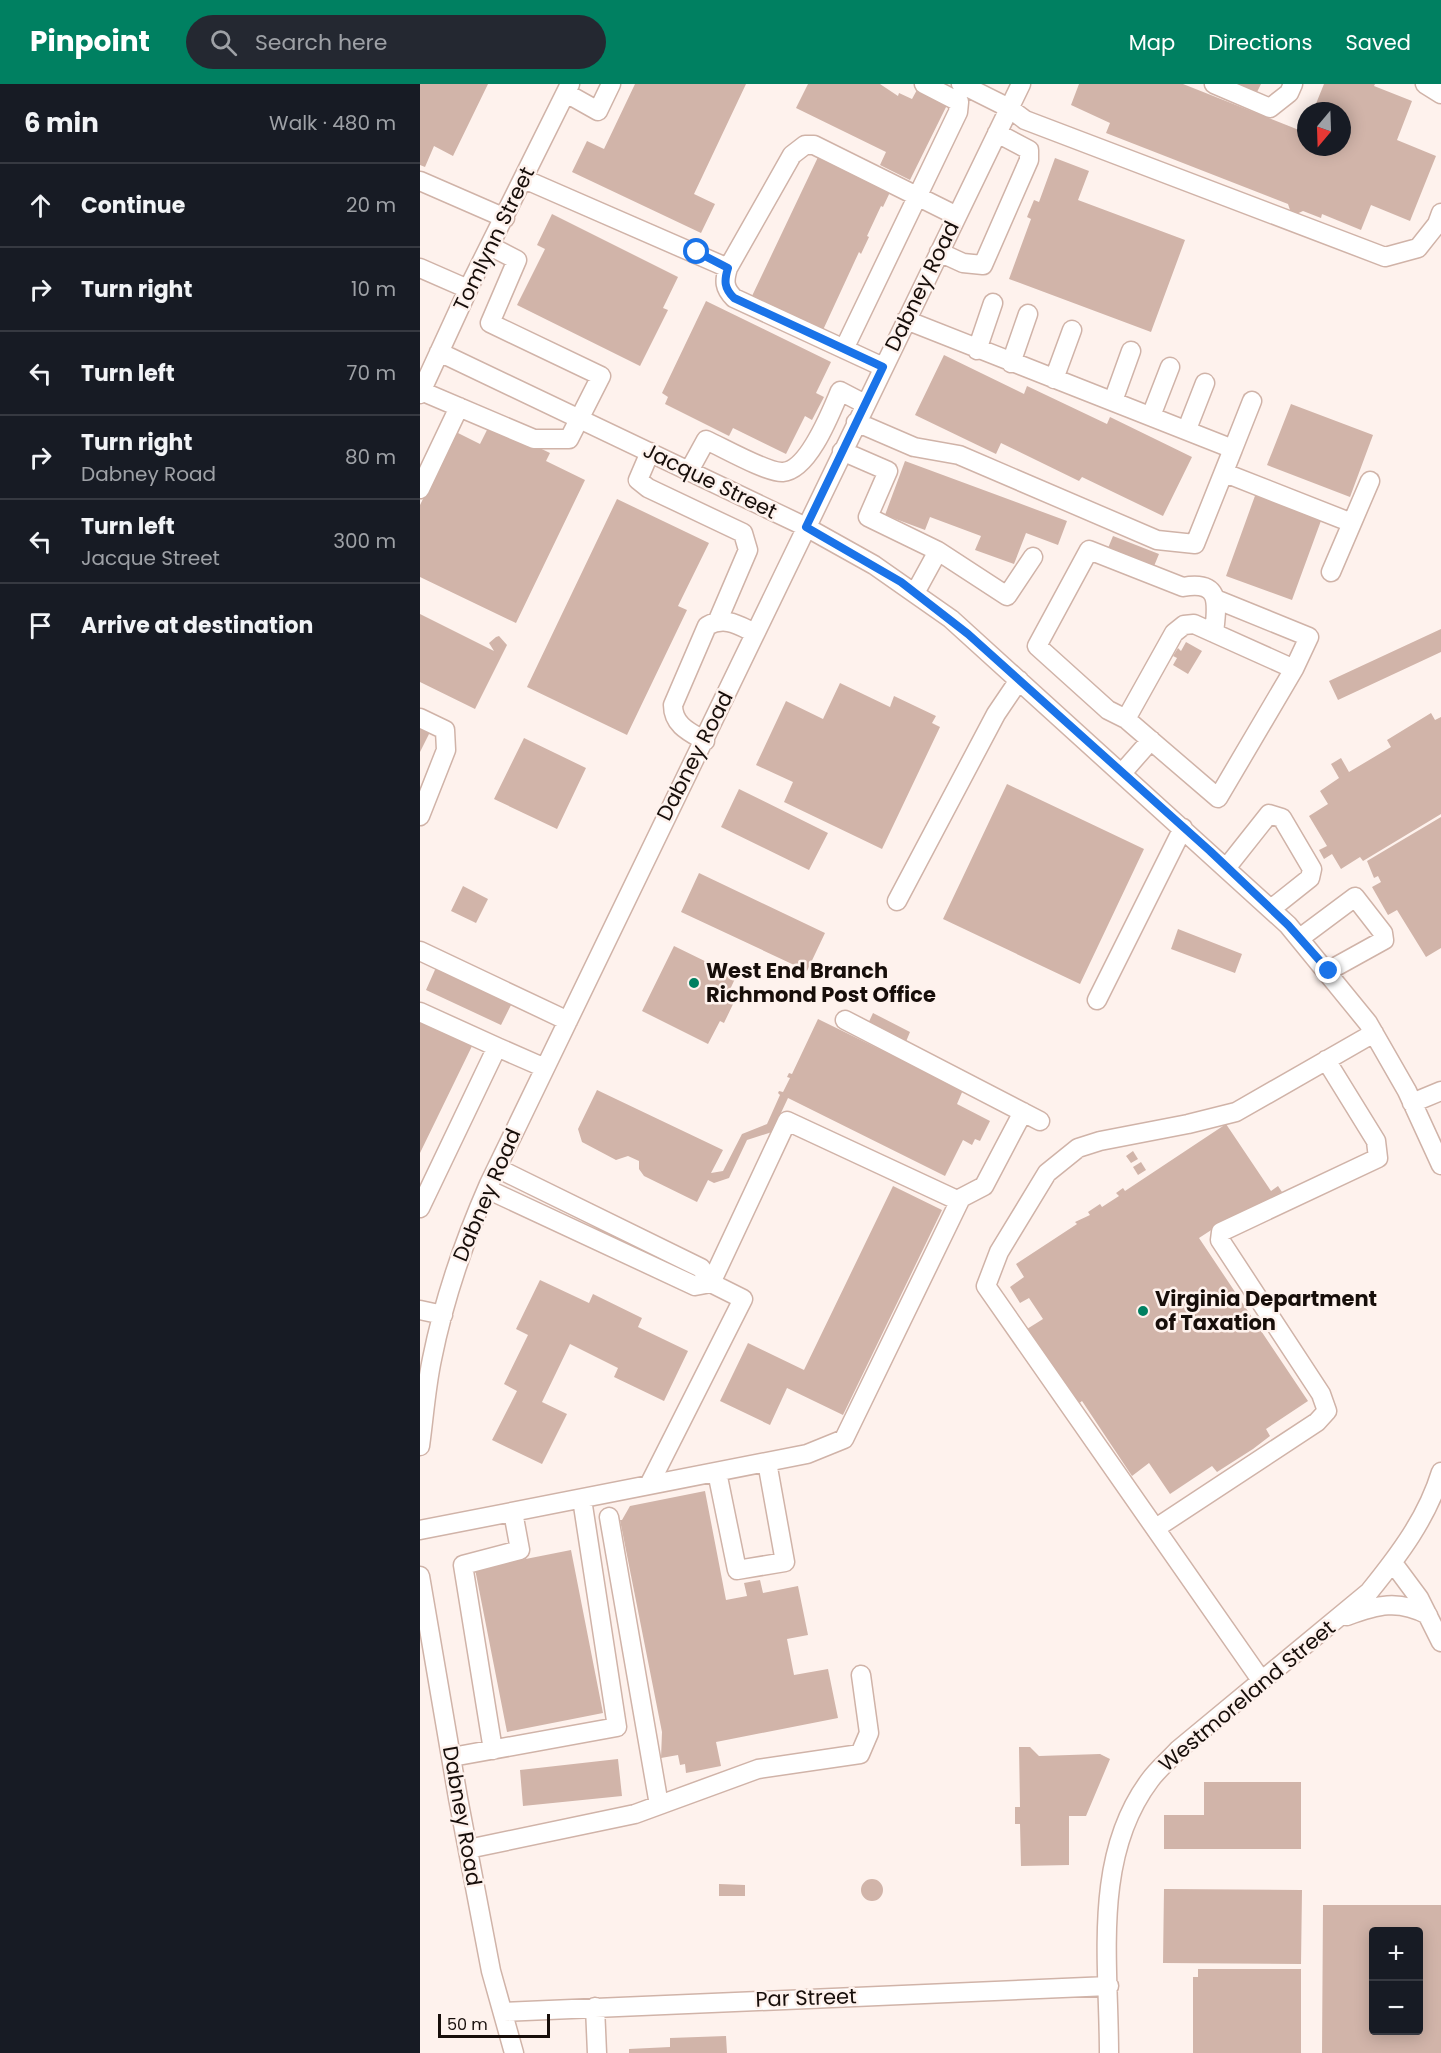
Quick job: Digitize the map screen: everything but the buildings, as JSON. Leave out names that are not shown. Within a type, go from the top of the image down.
[{"type":"street","points":[[568,89],[598,111],[611,84]]},
{"type":"street","points":[[844,349],[958,112],[959,102],[924,84]]},
{"type":"street","points":[[961,84],[1009,108],[1025,120],[1385,257],[1418,248],[1437,224],[1441,213]]},
{"type":"street","name":"Dabney Road","points":[[420,1446],[432,1360],[442,1315],[458,1262],[487,1189],[659,828],[705,741],[842,451],[1021,84]]},
{"type":"street","points":[[1214,84],[1270,108],[1289,93],[1293,84]]},
{"type":"street","points":[[1425,84],[1441,94]]},
{"type":"street","name":"Tomlynn Street","points":[[421,393],[468,289],[568,89]]},
{"type":"street","points":[[939,252],[963,263],[983,264],[1029,160],[1029,150],[997,134]]},
{"type":"street","points":[[883,367],[734,298],[726,290],[725,279],[728,268],[792,154],[805,145],[814,145],[957,216]]},
{"type":"street","points":[[524,179],[728,268]]},
{"type":"street","points":[[420,181],[505,218]]},
{"type":"street","points":[[421,393],[534,439],[569,439],[601,376],[490,323],[517,260],[490,246]]},
{"type":"street","points":[[420,268],[468,289]]},
{"type":"street","points":[[977,350],[993,303]]},
{"type":"street","points":[[1011,363],[1028,314]]},
{"type":"street","points":[[906,320],[977,350],[1187,429],[1233,450]]},
{"type":"street","points":[[1054,379],[1072,330]]},
{"type":"street","points":[[1113,401],[1131,351]]},
{"type":"street","name":"Jacque Street","points":[[440,352],[806,527],[874,565],[951,619],[1227,867],[1300,938],[1329,971],[1374,1033],[1436,1139],[1441,1165]]},
{"type":"street","points":[[1151,416],[1170,368]]},
{"type":"street","points":[[1187,429],[1205,383]]},
{"type":"street","points":[[689,471],[706,440],[759,465],[782,472],[794,468],[808,454],[840,391],[865,404]]},
{"type":"street","points":[[856,422],[914,447],[959,455],[1157,540],[1195,544],[1252,401]]},
{"type":"street","points":[[420,489],[459,407]]},
{"type":"street","points":[[842,451],[888,471],[868,517],[938,551],[1008,596],[1033,557]]},
{"type":"street","points":[[650,452],[638,480],[648,488],[743,533],[748,550],[718,620]]},
{"type":"street","points":[[1225,473],[1352,523]]},
{"type":"street","points":[[1331,572],[1370,482]]},
{"type":"street","points":[[1214,633],[1218,600],[1214,593],[1195,585],[1183,587],[1089,550],[1037,646],[1100,703],[1126,719],[1218,798],[1293,669],[1309,637],[1218,600]]},
{"type":"street","points":[[915,593],[938,551]]},
{"type":"street","points":[[705,741],[681,727],[673,715],[674,705],[707,626],[718,620],[732,622],[755,633]]},
{"type":"street","points":[[1126,719],[1174,633],[1184,625],[1194,624],[1293,669]]},
{"type":"street","points":[[897,901],[996,714],[1019,680]]},
{"type":"street","points":[[420,718],[445,730],[446,750],[420,816]]},
{"type":"street","points":[[1122,773],[1151,740]]},
{"type":"street","points":[[1227,867],[1269,814],[1282,818],[1312,869],[1310,878],[1271,909]]},
{"type":"street","points":[[1097,1000],[1183,828]]},
{"type":"street","points":[[1300,938],[1355,897],[1383,933],[1384,940],[1329,971]]},
{"type":"street","points":[[420,951],[568,1021]]},
{"type":"street","points":[[420,1012],[545,1068]]},
{"type":"street","points":[[846,1020],[1040,1120]]},
{"type":"street","points":[[1261,1680],[986,1286],[999,1252],[1047,1173],[1078,1148],[1100,1141],[1236,1112],[1374,1033]]},
{"type":"street","points":[[420,1208],[497,1047]]},
{"type":"street","points":[[1156,1528],[1317,1422],[1327,1412],[1320,1394],[1220,1240],[1221,1232],[1378,1158],[1376,1141],[1326,1060]]},
{"type":"street","points":[[1413,1103],[1441,1091]]},
{"type":"street","points":[[420,1530],[766,1462],[826,1448],[844,1439],[959,1201],[984,1186],[1023,1112]]},
{"type":"street","points":[[711,1283],[787,1121],[959,1201]]},
{"type":"street","points":[[497,1168],[702,1268],[711,1283],[743,1299],[649,1485]]},
{"type":"street","points":[[487,1189],[695,1286],[711,1283]]},
{"type":"street","points":[[420,1310],[442,1315]]},
{"type":"street","points":[[717,1472],[737,1570],[785,1562],[766,1462]]},
{"type":"street","name":"Westmoreland Street","points":[[1109,2053],[1108,1910],[1112,1863],[1121,1833],[1135,1803],[1150,1779],[1178,1750],[1369,1592],[1393,1563],[1420,1522],[1441,1473]]},
{"type":"street","points":[[452,1757],[617,1727],[582,1498]]},
{"type":"street","points":[[493,1750],[463,1565],[520,1550],[513,1512]]},
{"type":"street","points":[[609,1517],[659,1805]]},
{"type":"street","points":[[1393,1563],[1428,1615],[1441,1642]]},
{"type":"street","name":"Dabney Road","points":[[420,1576],[491,1971],[514,2053]]},
{"type":"street","points":[[1337,1620],[1382,1604],[1411,1607],[1428,1615]]},
{"type":"street","points":[[468,1849],[635,1814],[758,1769],[860,1754],[869,1733],[861,1675]]},
{"type":"street","name":"Par Street","points":[[504,2012],[1109,1986]]},
{"type":"street","points":[[591,2052],[596,2007]]},
{"type":"place","name":"West End Branch Richmond Post Office","points":[[694,983]]},
{"type":"place","name":"Virginia Department of Taxation","points":[[1143,1311]]},
{"type":"route","points":[[697,252],[728,268],[725,279],[726,290],[734,298],[883,367],[806,527],[901,582],[951,619],[1210,851],[1288,925],[1329,971]]}]
